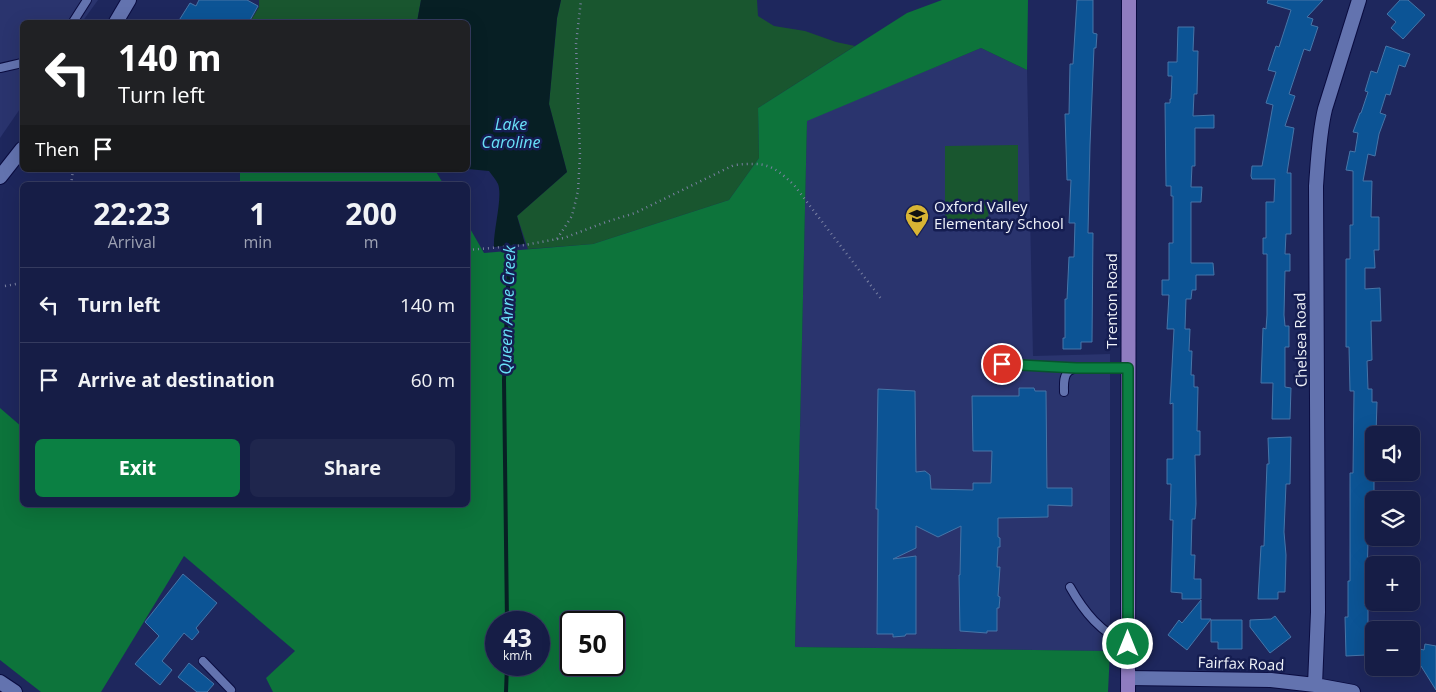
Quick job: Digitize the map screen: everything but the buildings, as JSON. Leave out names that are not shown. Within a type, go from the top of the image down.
[{"type":"main road","name":"Trenton Road","points":[[1128,685],[1129,0]]},
{"type":"street","points":[[117,20],[129,0]]},
{"type":"street","name":"Chelsea Road","points":[[1315,685],[1318,612],[1316,186],[1318,151],[1325,109],[1359,0]]},
{"type":"street","points":[[0,176],[20,151]]},
{"type":"street","name":"Fairfax Road","points":[[1128,685],[1271,680],[1353,692]]},
{"type":"street","points":[[0,682],[15,692]]},
{"type":"lane","points":[[74,20],[88,0]]},
{"type":"lane","points":[[0,68],[20,64]]},
{"type":"lane","points":[[1002,364],[1076,368],[1128,368]]},
{"type":"lane","points":[[1064,392],[1064,382],[1068,372],[1076,368]]},
{"type":"lane","points":[[1070,587],[1079,603],[1104,632],[1128,644]]},
{"type":"lane","points":[[203,661],[231,690]]},
{"type":"path","points":[[557,239],[572,216],[578,191],[580,154],[576,44],[580,0]]},
{"type":"path","points":[[470,250],[525,245],[564,238],[635,213],[734,166],[752,163],[768,165],[780,172],[794,186],[882,300]]},
{"type":"path","points":[[5,286],[20,283]]},
{"type":"shaded area","points":[[0,0],[98,0],[83,20],[20,20],[20,109],[0,138]]},
{"type":"shaded area","name":"Oxford Valley Elementary School","points":[[981,48],[1027,70],[1033,356],[1110,354],[1110,651],[795,647],[807,120]]},
{"type":"green space","points":[[259,0],[421,0],[417,20],[251,20],[259,7]]},
{"type":"green space","points":[[561,0],[757,0],[758,16],[774,26],[805,31],[836,42],[855,46],[758,108],[759,158],[729,200],[593,244],[528,249],[517,216],[567,172],[549,104],[557,18]]},
{"type":"green space","points":[[942,0],[1028,0],[1027,70],[981,48],[807,121],[795,647],[1110,651],[1108,692],[273,692],[266,678],[295,651],[184,556],[101,692],[41,692],[0,660],[0,408],[20,425],[20,507],[470,507],[470,228],[484,253],[593,244],[729,200],[759,158],[758,108],[907,13]]},
{"type":"green space","points":[[1018,145],[1018,209],[989,209],[987,228],[945,227],[945,146]]},
{"type":"green space","points":[[240,172],[436,172],[442,182],[240,182]]},
{"type":"water","name":"Lake Caroline","points":[[421,0],[561,0],[557,18],[549,104],[567,172],[517,216],[525,244],[494,247],[499,205],[498,184],[489,171],[470,169],[470,20],[417,20]]},
{"type":"waterway","name":"Queen Anne Creek","points":[[507,611],[504,380],[510,242]]},
{"type":"waterway","name":"Queen Anne Creek","points":[[506,692],[507,676]]},
{"type":"place","name":"Oxford Valley Elementary School","points":[[917,237]]},
{"type":"route","points":[[1002,364],[1076,368],[1128,368],[1128,644]]}]
